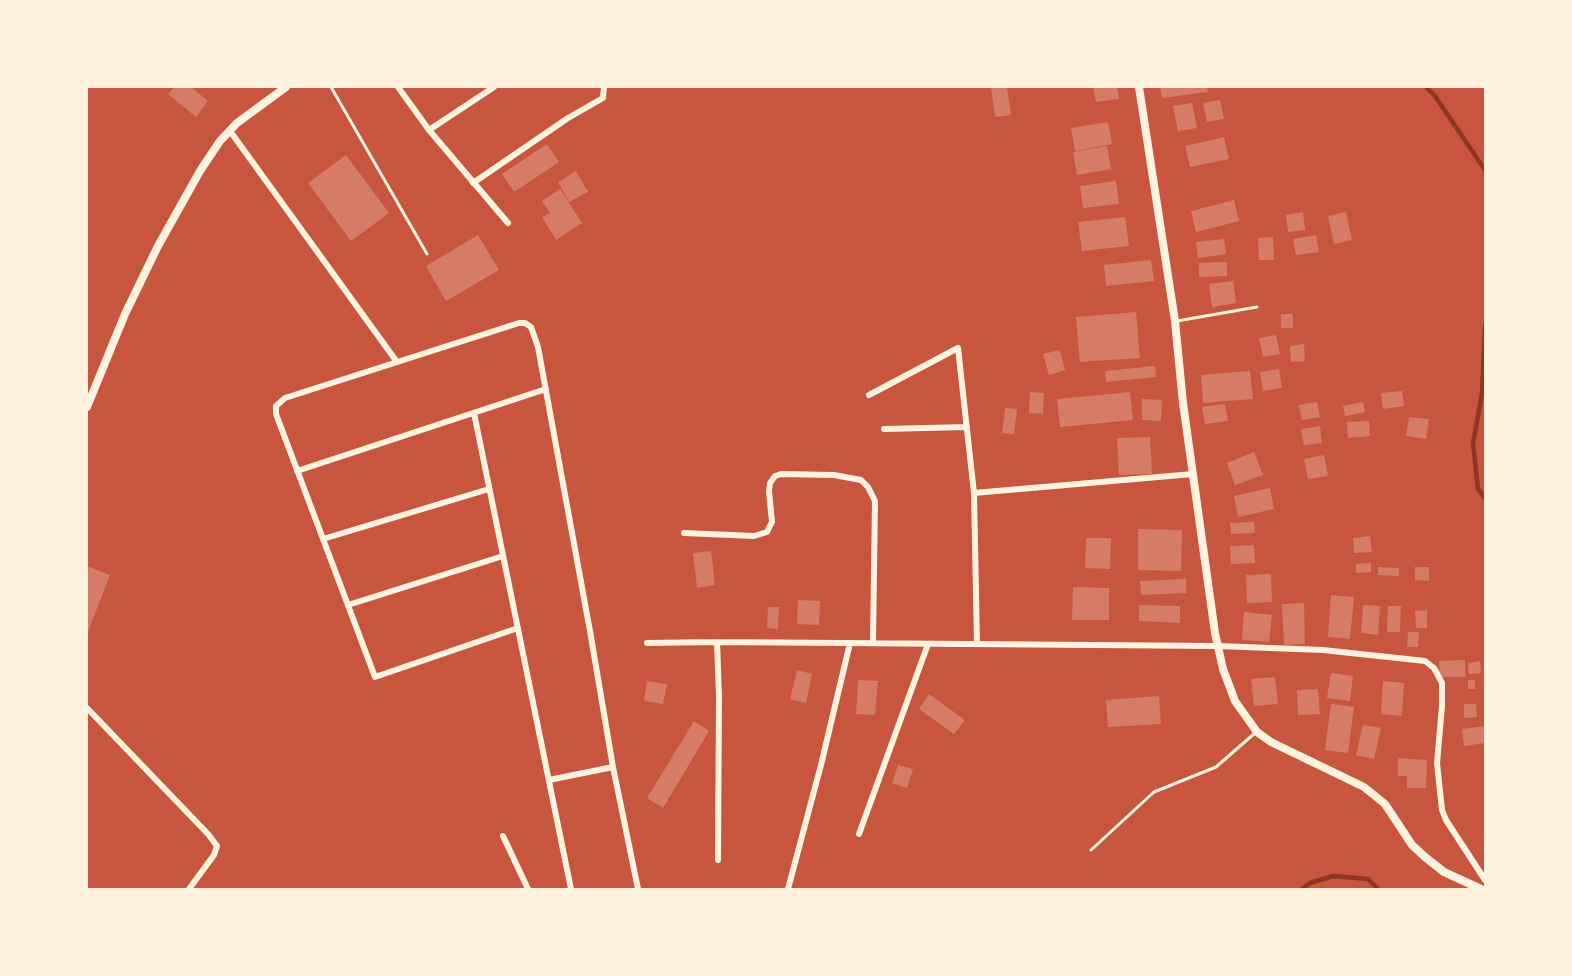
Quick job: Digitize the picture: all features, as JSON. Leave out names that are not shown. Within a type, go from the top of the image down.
[{"type":"street","points":[[87,407],[125,314],[158,246],[200,171],[237,123],[286,87]]},
{"type":"street","points":[[398,87],[429,130],[508,223]]},
{"type":"street","points":[[429,130],[494,87]]},
{"type":"street","points":[[474,183],[568,118],[603,98],[604,87]]},
{"type":"street","points":[[1139,87],[1175,321],[1193,474],[1218,646],[1223,669],[1235,701],[1257,732],[1271,742],[1364,787],[1385,804],[1412,845],[1425,857],[1444,873],[1481,889]]},
{"type":"street","points":[[230,131],[397,362]]},
{"type":"street","points":[[518,628],[375,677],[276,414],[276,406],[285,398],[519,323],[525,322],[531,327],[538,347],[546,389],[591,631],[613,767],[638,889]]},
{"type":"street","points":[[869,395],[958,348],[974,493],[977,644]]},
{"type":"street","points":[[297,471],[546,389]]},
{"type":"street","points":[[474,413],[572,889]]},
{"type":"street","points":[[884,429],[967,427]]},
{"type":"street","points":[[684,533],[754,536],[767,532],[772,522],[770,483],[781,474],[834,475],[861,480],[868,487],[875,501],[873,643]]},
{"type":"street","points":[[974,493],[1193,474]]},
{"type":"street","points":[[323,539],[489,489]]},
{"type":"street","points":[[348,605],[503,556]]},
{"type":"street","points":[[717,642],[718,860]]},
{"type":"street","points":[[647,643],[1218,646],[1323,650],[1421,660],[1430,664],[1442,683],[1437,764],[1443,810],[1446,820],[1485,880]]},
{"type":"street","points":[[788,889],[850,643]]},
{"type":"street","points":[[859,834],[928,644]]},
{"type":"street","points":[[87,708],[217,846],[214,855],[189,889]]},
{"type":"street","points":[[549,780],[613,767]]},
{"type":"street","points":[[503,836],[528,889]]},
{"type":"lane","points":[[331,87],[427,254]]},
{"type":"lane","points":[[1175,321],[1257,307]]},
{"type":"lane","points":[[1091,850],[1154,792],[1216,767],[1257,732]]},
{"type":"building","points":[[174,87],[191,87],[208,101],[196,117],[168,94]]},
{"type":"building","points":[[991,87],[1007,87],[1011,115],[995,117]]},
{"type":"building","points":[[1093,87],[1117,87],[1119,99],[1096,102]]},
{"type":"building","points":[[1160,87],[1207,87],[1208,92],[1162,98]]},
{"type":"building","points":[[1220,100],[1224,119],[1207,122],[1203,103]]},
{"type":"building","points":[[1192,103],[1197,128],[1178,131],[1173,106]]},
{"type":"building","points":[[1108,122],[1112,144],[1075,151],[1071,128]]},
{"type":"building","points":[[1224,137],[1229,159],[1190,167],[1185,146]]},
{"type":"building","points":[[547,144],[559,162],[514,192],[502,174]]},
{"type":"building","points":[[1107,146],[1111,169],[1077,175],[1073,152]]},
{"type":"building","points":[[346,155],[389,213],[351,241],[308,183]]},
{"type":"building","points":[[576,171],[588,192],[569,202],[558,182]]},
{"type":"building","points":[[1116,181],[1119,204],[1083,208],[1080,186]]},
{"type":"building","points":[[560,189],[582,223],[556,240],[542,217],[550,213],[542,201]]},
{"type":"building","points":[[1234,200],[1239,221],[1196,232],[1191,211]]},
{"type":"building","points":[[1303,212],[1305,230],[1288,232],[1286,215]]},
{"type":"building","points":[[1346,212],[1352,240],[1334,244],[1328,216]]},
{"type":"building","points":[[1125,217],[1129,246],[1082,251],[1078,222]]},
{"type":"building","points":[[478,235],[499,270],[446,301],[426,266]]},
{"type":"building","points":[[1316,235],[1319,252],[1296,255],[1293,239]]},
{"type":"building","points":[[1273,237],[1274,260],[1259,260],[1258,238]]},
{"type":"building","points":[[1224,239],[1226,254],[1198,258],[1196,242]]},
{"type":"building","points":[[1151,260],[1154,281],[1106,286],[1104,265]]},
{"type":"building","points":[[1227,262],[1227,276],[1199,277],[1199,263]]},
{"type":"building","points":[[1233,281],[1236,303],[1212,307],[1209,284]]},
{"type":"building","points":[[1136,312],[1140,358],[1080,362],[1076,317]]},
{"type":"building","points":[[1281,314],[1293,314],[1293,328],[1281,328]]},
{"type":"building","points":[[1276,335],[1280,354],[1263,357],[1259,338]]},
{"type":"building","points":[[1304,344],[1305,361],[1291,362],[1290,346]]},
{"type":"building","points":[[1060,350],[1065,370],[1049,375],[1043,354]]},
{"type":"building","points":[[1155,366],[1156,377],[1106,382],[1105,371]]},
{"type":"building","points":[[1279,369],[1282,388],[1263,391],[1260,372]]},
{"type":"building","points":[[1250,371],[1253,399],[1203,403],[1201,375]]},
{"type":"building","points":[[1402,391],[1404,406],[1383,409],[1381,393]]},
{"type":"building","points":[[1030,392],[1044,393],[1043,414],[1029,413]]},
{"type":"building","points":[[1130,392],[1133,420],[1060,427],[1057,399]]},
{"type":"building","points":[[1142,399],[1162,400],[1161,421],[1142,420]]},
{"type":"building","points":[[1317,402],[1320,417],[1302,420],[1299,405]]},
{"type":"building","points":[[1363,402],[1365,412],[1345,416],[1343,406]]},
{"type":"building","points":[[1225,404],[1228,421],[1205,424],[1202,407]]},
{"type":"building","points":[[1005,408],[1017,409],[1014,434],[1002,433]]},
{"type":"building","points":[[1409,417],[1429,419],[1426,439],[1406,436]]},
{"type":"building","points":[[1369,421],[1370,436],[1348,438],[1347,422]]},
{"type":"building","points":[[1320,426],[1322,443],[1304,445],[1301,429]]},
{"type":"building","points":[[1150,437],[1152,474],[1119,475],[1117,438]]},
{"type":"building","points":[[1254,452],[1263,475],[1235,485],[1227,463]]},
{"type":"building","points":[[1324,455],[1328,476],[1308,479],[1304,459]]},
{"type":"building","points":[[1270,488],[1274,509],[1238,517],[1234,496]]},
{"type":"building","points":[[1254,522],[1255,533],[1231,534],[1230,523]]},
{"type":"building","points":[[1138,529],[1182,530],[1181,571],[1138,570]]},
{"type":"building","points":[[1370,536],[1372,552],[1354,553],[1353,538]]},
{"type":"building","points":[[1086,538],[1111,538],[1110,569],[1085,568]]},
{"type":"building","points":[[1254,545],[1255,563],[1231,564],[1230,546]]},
{"type":"building","points":[[711,551],[715,585],[697,588],[693,553]]},
{"type":"building","points":[[1371,563],[1371,572],[1356,573],[1356,564]]},
{"type":"building","points":[[87,566],[110,575],[87,634]]},
{"type":"building","points":[[1378,567],[1399,568],[1399,576],[1378,575]]},
{"type":"building","points":[[1415,567],[1429,567],[1429,581],[1415,580]]},
{"type":"building","points":[[1271,574],[1272,602],[1247,603],[1246,575]]},
{"type":"building","points":[[1186,579],[1186,593],[1141,595],[1140,581]]},
{"type":"building","points":[[1073,587],[1109,588],[1109,620],[1072,620]]},
{"type":"building","points":[[1331,595],[1354,597],[1350,639],[1328,637]]},
{"type":"building","points":[[798,600],[820,601],[819,625],[797,624]]},
{"type":"building","points":[[1304,603],[1305,644],[1284,645],[1282,604]]},
{"type":"building","points":[[1139,605],[1180,606],[1180,623],[1139,621]]},
{"type":"building","points":[[1363,605],[1380,606],[1378,635],[1361,633]]},
{"type":"building","points":[[1388,606],[1401,606],[1400,632],[1387,632]]},
{"type":"building","points":[[768,607],[779,607],[778,629],[767,628]]},
{"type":"building","points":[[1427,610],[1427,628],[1416,628],[1415,611]]},
{"type":"building","points":[[1244,612],[1272,615],[1269,642],[1242,640]]},
{"type":"building","points":[[1408,632],[1419,632],[1418,647],[1407,647]]},
{"type":"building","points":[[1465,660],[1465,677],[1440,677],[1439,661]]},
{"type":"building","points":[[1480,661],[1481,673],[1469,674],[1468,663]]},
{"type":"building","points":[[797,670],[812,674],[806,703],[790,699]]},
{"type":"building","points":[[1331,673],[1353,676],[1350,701],[1327,698]]},
{"type":"building","points":[[1275,677],[1278,704],[1254,706],[1251,679]]},
{"type":"building","points":[[858,680],[878,681],[875,715],[856,714]]},
{"type":"building","points":[[1468,680],[1475,680],[1475,689],[1468,689]]},
{"type":"building","points":[[647,681],[667,684],[663,704],[644,701]]},
{"type":"building","points":[[1383,681],[1404,683],[1402,716],[1381,714]]},
{"type":"building","points":[[1318,689],[1320,714],[1298,715],[1297,690]]},
{"type":"building","points":[[929,694],[965,720],[954,734],[919,709]]},
{"type":"building","points":[[1159,696],[1161,724],[1108,727],[1106,700]]},
{"type":"building","points":[[1331,704],[1354,707],[1348,753],[1325,750]]},
{"type":"building","points":[[1464,704],[1476,704],[1477,717],[1464,718]]},
{"type":"building","points":[[694,721],[709,731],[663,808],[647,798]]},
{"type":"building","points":[[1363,725],[1381,728],[1374,759],[1356,755]]},
{"type":"building","points":[[1485,726],[1485,743],[1464,746],[1462,729]]},
{"type":"building","points":[[1398,758],[1427,760],[1426,788],[1407,788],[1407,776],[1398,776]]},
{"type":"building","points":[[898,765],[913,769],[907,788],[892,783]]},
{"type":"waterway","points":[[1426,87],[1435,96],[1485,170]]},
{"type":"waterway","points":[[1485,325],[1482,394],[1473,443],[1478,489],[1485,498]]},
{"type":"waterway","points":[[1302,889],[1310,883],[1333,876],[1368,879],[1378,889]]}]
